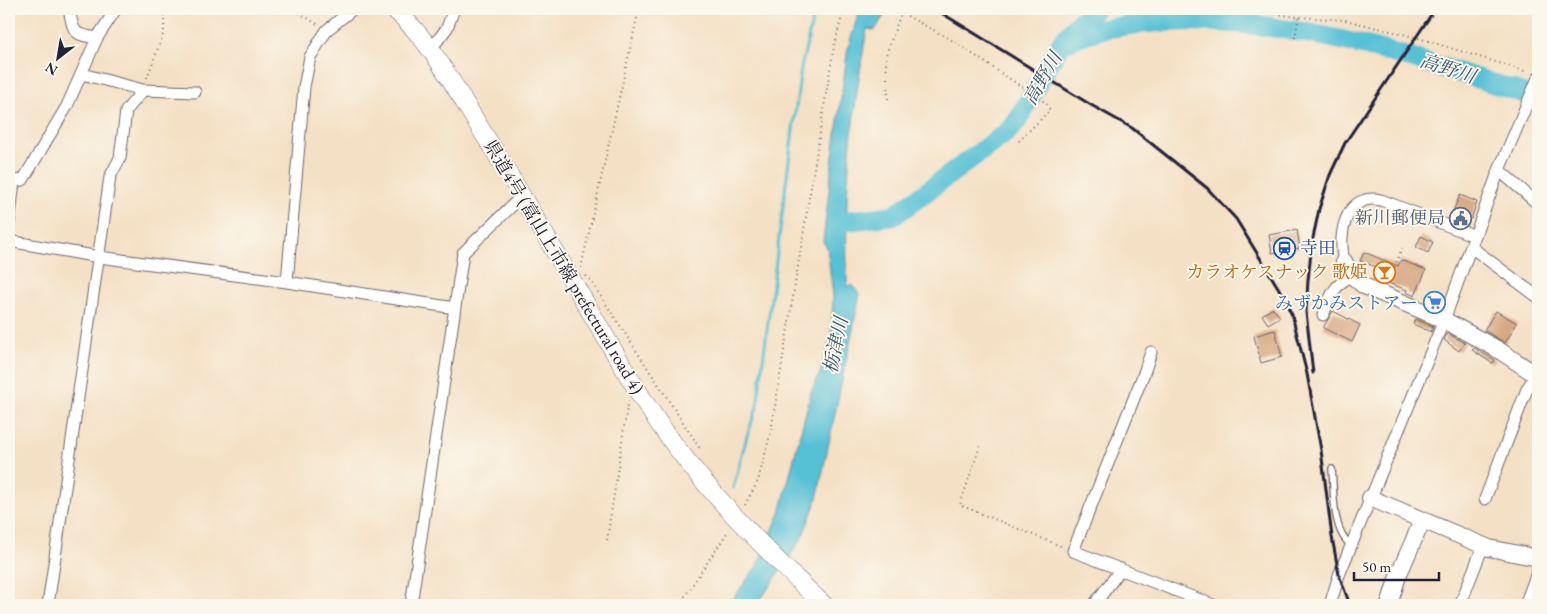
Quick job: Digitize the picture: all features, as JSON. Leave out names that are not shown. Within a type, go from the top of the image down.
[{"type":"main road","name":"県道4号 (富山上市線 prefectural road 4)","points":[[394,9],[411,24],[431,49],[522,196],[581,281],[631,380],[677,448],[715,497],[824,605]]},
{"type":"street","points":[[69,9],[73,29],[80,35],[97,38]]},
{"type":"street","points":[[9,224],[12,181],[23,180],[67,106],[97,38],[116,9]]},
{"type":"street","points":[[287,282],[304,88],[310,57],[327,30],[353,9]]},
{"type":"street","points":[[431,49],[447,28],[454,9]]},
{"type":"street","points":[[82,74],[143,90],[195,92]]},
{"type":"street","points":[[1330,605],[1351,545],[1444,320],[1499,170],[1527,105],[1535,76]]},
{"type":"street","points":[[48,605],[110,177],[120,158],[126,111],[143,90]]},
{"type":"street","points":[[1499,170],[1538,204]]},
{"type":"street","points":[[411,605],[464,253],[522,196]]},
{"type":"street","points":[[1485,499],[1527,389],[1537,375],[1497,348],[1444,320],[1364,286],[1347,268],[1342,253],[1342,239],[1348,214],[1352,207],[1363,199],[1381,200],[1473,242],[1538,297]]},
{"type":"street","points":[[9,241],[99,257],[287,282],[455,308]]},
{"type":"street","points":[[1323,315],[1334,289],[1347,268]]},
{"type":"street","points":[[1151,352],[1073,551],[1213,605]]},
{"type":"street","points":[[1370,498],[1483,546],[1538,558]]},
{"type":"street","points":[[1388,605],[1398,576],[1422,521]]},
{"type":"street","points":[[1460,605],[1483,546]]},
{"type":"street","points":[[1094,605],[1121,569]]},
{"type":"street","points":[[1525,605],[1538,570]]},
{"type":"lane","points":[[1332,469],[1338,527],[1345,541],[1351,545]]},
{"type":"path","points":[[143,90],[164,32],[164,9]]},
{"type":"path","points":[[280,9],[287,12],[298,12],[327,30]]},
{"type":"path","points":[[581,281],[639,9]]},
{"type":"path","points":[[679,605],[738,521],[758,481],[771,431],[834,46],[844,9]]},
{"type":"path","points":[[894,9],[950,39],[1046,103],[1050,110],[1016,144]]},
{"type":"path","points":[[1236,9],[1299,17],[1345,20],[1415,37],[1535,76]]},
{"type":"path","points":[[888,100],[886,55],[900,12]]},
{"type":"path","points":[[1295,38],[1299,17]]},
{"type":"path","points":[[1383,294],[1402,248]]},
{"type":"path","points":[[581,281],[589,278],[701,450]]},
{"type":"path","points":[[607,540],[631,380]]},
{"type":"path","points":[[980,446],[960,505],[1073,551]]},
{"type":"water","name":"栃津川","points":[[860,9],[888,9],[875,30],[867,29],[857,93],[848,180],[847,286],[852,285],[860,295],[817,499],[802,538],[757,605],[728,605],[757,566],[780,513],[811,392],[820,373],[831,337],[833,296],[827,247],[823,242],[848,47]]},
{"type":"building","points":[[1460,195],[1477,202],[1467,225],[1450,218]]},
{"type":"building","points":[[1297,230],[1300,248],[1272,253],[1269,235]]},
{"type":"building","points":[[1421,236],[1433,242],[1428,253],[1416,247]]},
{"type":"building","points":[[1364,252],[1398,266],[1401,260],[1426,270],[1415,296],[1406,292],[1407,290],[1375,278],[1379,268],[1360,261]]},
{"type":"building","points":[[1273,308],[1280,317],[1268,324],[1262,315]]},
{"type":"building","points":[[1333,311],[1360,325],[1352,342],[1323,328]]},
{"type":"building","points":[[1496,311],[1517,323],[1505,343],[1484,330]]},
{"type":"building","points":[[1415,319],[1433,326],[1431,332],[1413,324]]},
{"type":"building","points":[[1275,330],[1282,357],[1261,363],[1254,336]]},
{"type":"building","points":[[1447,333],[1465,343],[1459,351],[1444,340]]},
{"type":"building","points":[[1474,348],[1495,360],[1494,362],[1492,363],[1472,350]]},
{"type":"waterway","points":[[733,488],[757,407],[801,68],[815,9]]},
{"type":"waterway","name":"高野川","points":[[840,222],[895,215],[1007,132],[1016,123],[1060,45],[1076,25],[1095,9]]},
{"type":"waterway","name":"高野川","points":[[1060,45],[1099,30],[1155,22],[1210,22],[1266,26],[1322,36],[1377,49],[1432,64],[1538,98]]},
{"type":"railway","points":[[935,9],[1091,105],[1132,128],[1207,188],[1236,219],[1279,289],[1292,315],[1307,374],[1321,450],[1332,537],[1339,575],[1350,605]]},
{"type":"railway","points":[[1313,373],[1306,312],[1308,280],[1312,243],[1319,209],[1330,175],[1345,143],[1435,9]]},
{"type":"place","name":"新川郵便局","points":[[1461,218]]},
{"type":"place","name":"寺田","points":[[1284,248]]},
{"type":"place","name":"カラオケスナック 歌姫","points":[[1384,272]]},
{"type":"place","name":"みずかみストアー","points":[[1434,303]]}]
